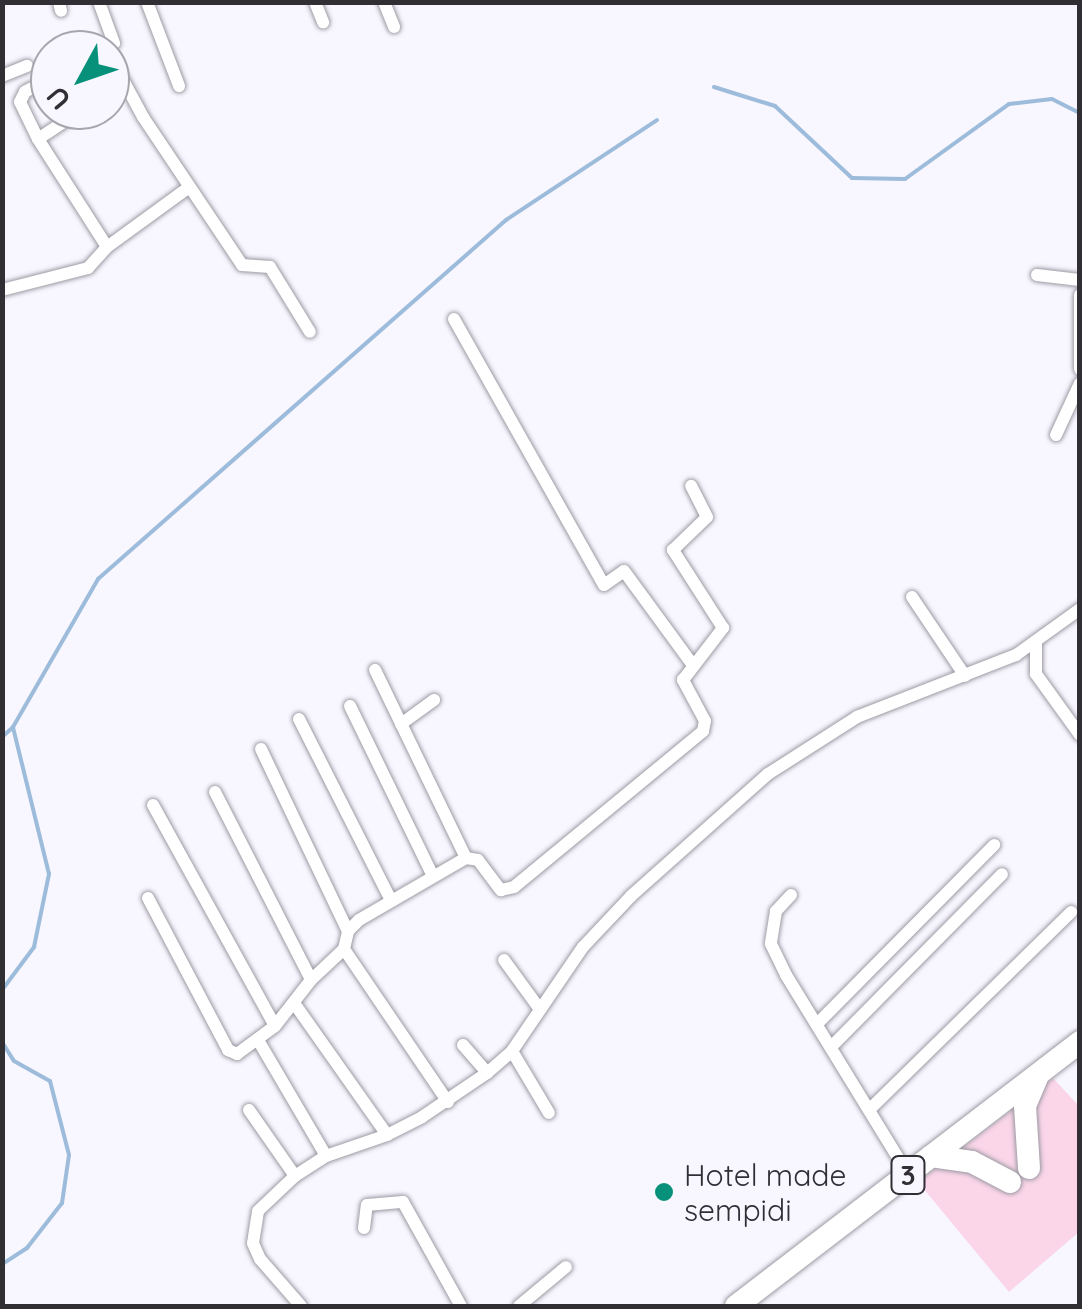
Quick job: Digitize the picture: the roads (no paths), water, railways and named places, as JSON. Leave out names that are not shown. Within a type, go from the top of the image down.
[{"type":"highway","name":"3","points":[[736,1306],[1080,1042]]},
{"type":"highway","points":[[931,1156],[1020,1175],[1025,1106],[1040,1072]]},
{"type":"street","points":[[99,2],[109,30]]},
{"type":"street","points":[[148,2],[179,86]]},
{"type":"street","points":[[316,2],[323,22]]},
{"type":"street","points":[[384,2],[394,27]]},
{"type":"street","points":[[2,76],[27,66]]},
{"type":"street","points":[[30,91],[20,97],[30,120]]},
{"type":"street","points":[[130,92],[188,188],[245,268],[270,266],[310,332]]},
{"type":"street","points":[[34,130],[107,247]]},
{"type":"street","points":[[38,139],[52,130]]},
{"type":"street","points":[[2,290],[71,276],[88,268],[107,247],[188,188]]},
{"type":"street","points":[[1037,274],[1080,280]]},
{"type":"street","points":[[1080,295],[1080,369]]},
{"type":"street","points":[[454,320],[604,585],[624,571],[692,664]]},
{"type":"street","points":[[1056,434],[1080,383]]},
{"type":"street","points":[[375,670],[472,859],[501,890],[514,887],[703,732],[705,721],[683,687],[692,664],[723,628],[673,550],[707,517],[691,486]]},
{"type":"street","points":[[912,597],[965,676]]},
{"type":"street","points":[[301,1306],[260,1259],[252,1242],[258,1211],[294,1176],[326,1156],[387,1135],[448,1102],[487,1073],[512,1051],[582,946],[768,774],[857,717],[1016,656],[1080,609]]},
{"type":"street","points":[[1036,641],[1036,674],[1076,730]]},
{"type":"street","points":[[401,724],[434,700]]},
{"type":"street","points":[[350,706],[433,876]]},
{"type":"street","points":[[300,719],[392,900]]},
{"type":"street","points":[[148,898],[228,1050],[238,1054],[275,1026],[311,980],[344,949],[348,931],[260,749]]},
{"type":"street","points":[[215,792],[311,980]]},
{"type":"street","points":[[152,805],[275,1026]]},
{"type":"street","points":[[817,1024],[994,845]]},
{"type":"street","points":[[348,931],[433,876],[472,859]]},
{"type":"street","points":[[830,1047],[1002,874]]},
{"type":"street","points":[[790,895],[776,912],[772,944],[908,1174]]},
{"type":"street","points":[[868,1110],[1070,912]]},
{"type":"street","points":[[344,949],[448,1102]]},
{"type":"street","points":[[504,960],[539,1008]]},
{"type":"street","points":[[294,1003],[387,1135]]},
{"type":"street","points":[[258,1040],[326,1156]]},
{"type":"street","points":[[463,1045],[487,1073]]},
{"type":"street","points":[[512,1051],[549,1112]]},
{"type":"street","points":[[248,1110],[294,1176]]},
{"type":"street","points":[[364,1228],[367,1205],[403,1202],[460,1306]]},
{"type":"street","points":[[520,1306],[566,1267]]},
{"type":"waterway","points":[[714,87],[775,106],[852,178],[905,179],[1009,104],[1052,99],[1080,113]]},
{"type":"waterway","points":[[2,737],[13,727],[98,579],[506,220],[657,120]]},
{"type":"waterway","points":[[2,990],[34,947],[49,874],[13,727]]},
{"type":"waterway","points":[[2,1042],[14,1061],[50,1081],[69,1155],[62,1203],[27,1248],[2,1264]]},
{"type":"place","name":"Hotel made sempidi","points":[[664,1192]]}]
